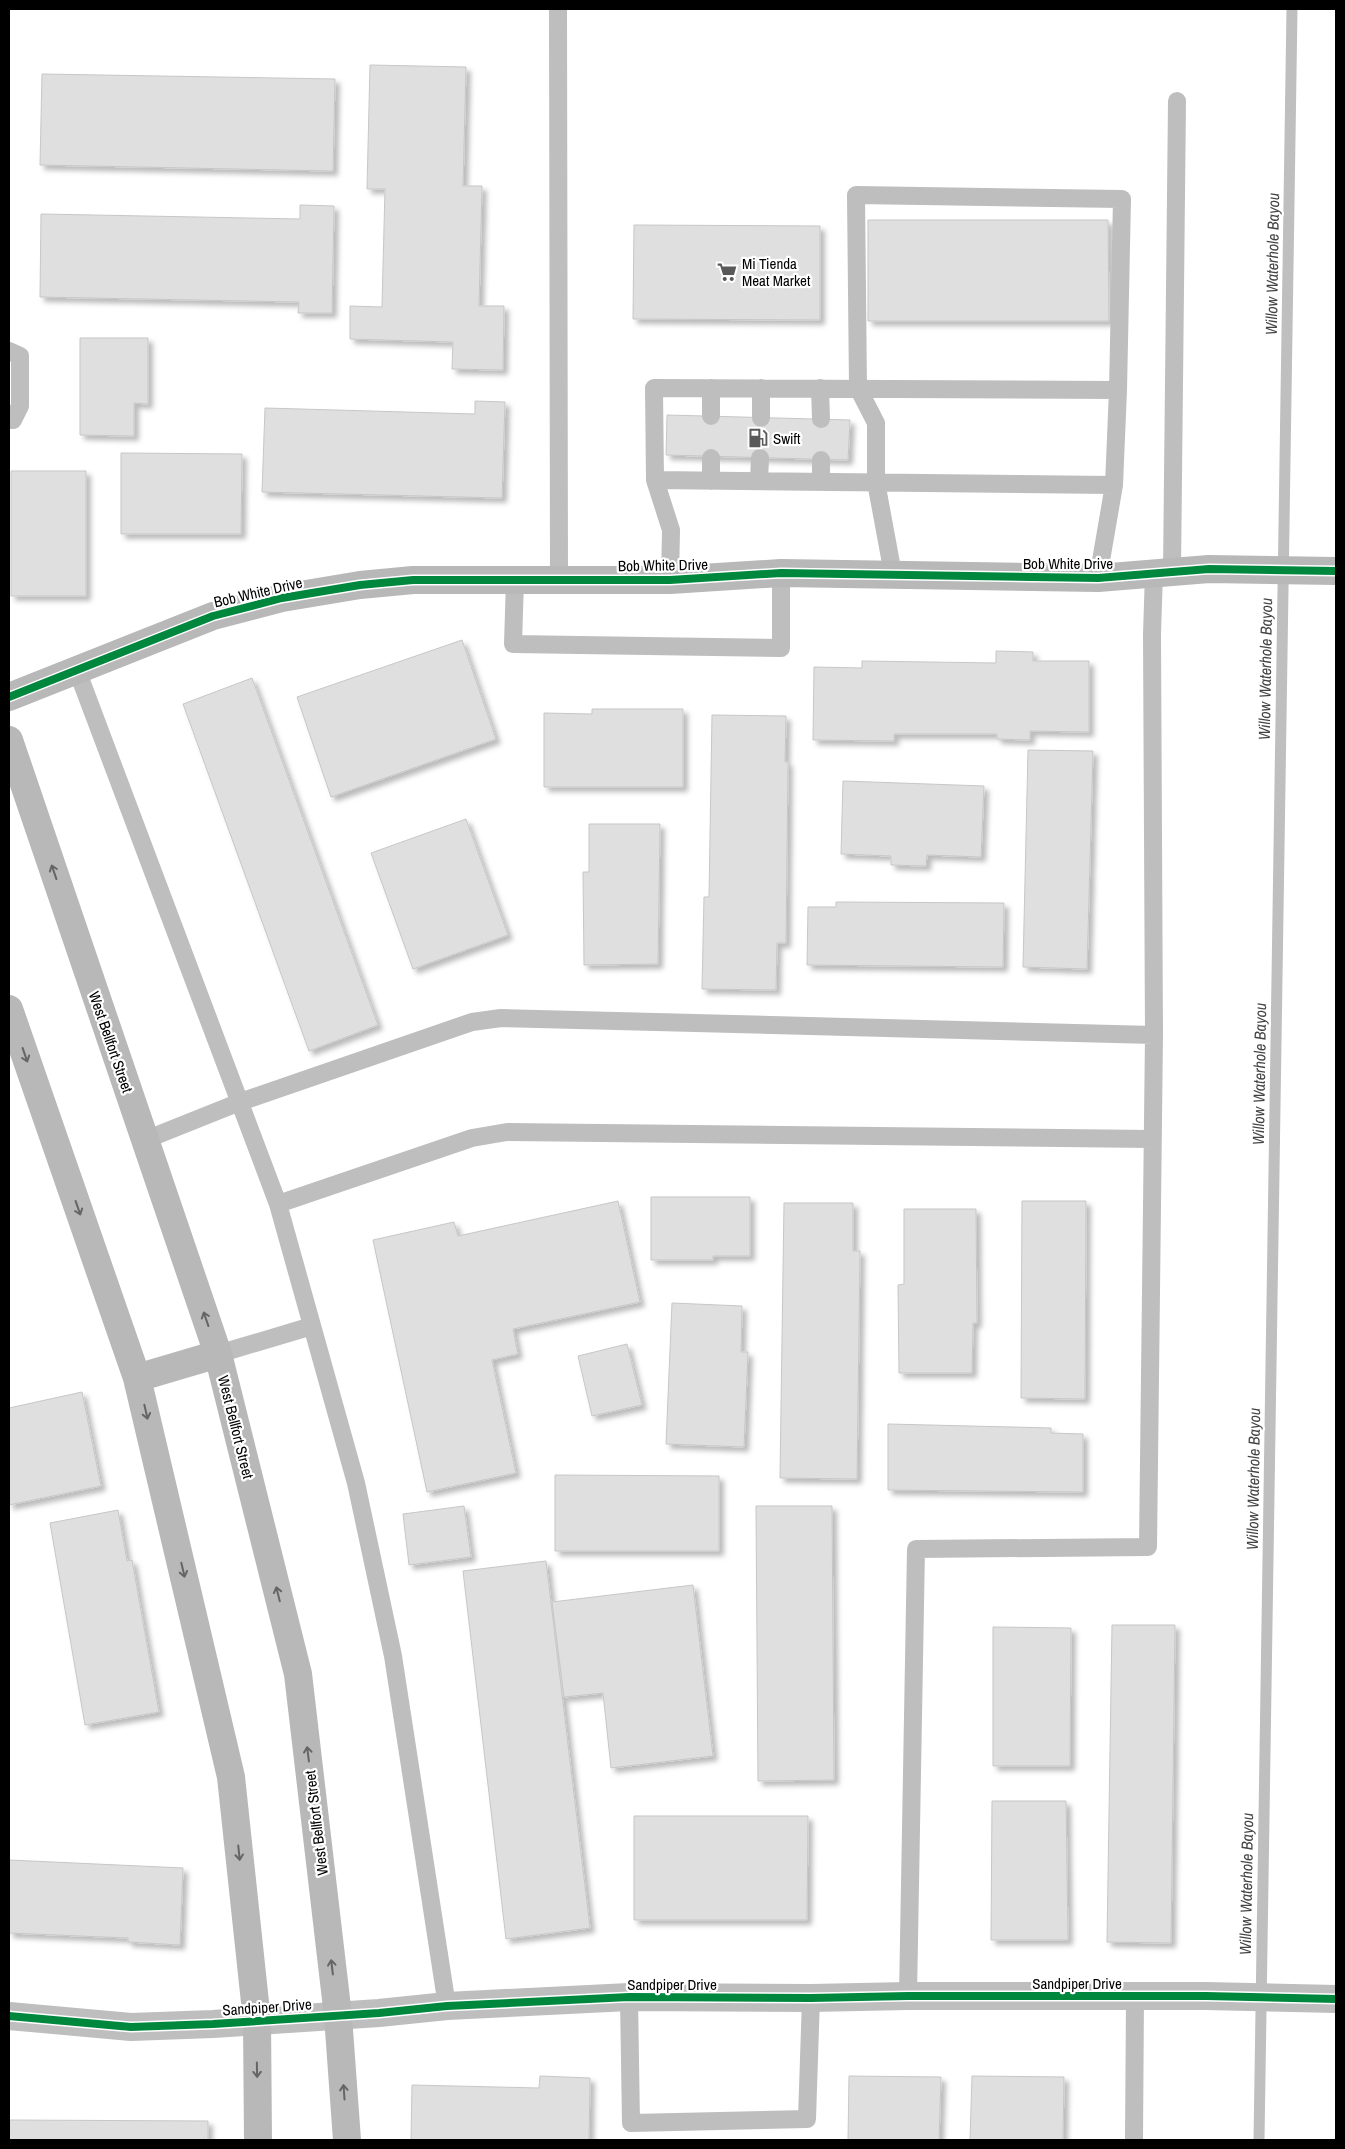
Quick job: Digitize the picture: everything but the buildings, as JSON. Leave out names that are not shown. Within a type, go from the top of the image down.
[{"type":"main road","name":"Bob White Drive","points":[[9,697],[213,616],[282,598],[360,585],[413,580],[670,580],[781,574],[1098,578],[1209,569],[1335,571]]},
{"type":"main road","name":"West Bellfort Street","points":[[9,740],[218,1354],[298,1674],[338,2016],[347,2140]]},
{"type":"main road","points":[[9,1008],[138,1378],[231,1777],[257,2021],[258,2140]]},
{"type":"main road","points":[[138,1378],[218,1354]]},
{"type":"street","name":"Sandpiper Drive","points":[[9,2016],[131,2027],[338,2016],[447,2006],[629,1997],[1206,1996],[1334,1999]]},
{"type":"lane","points":[[558,9],[559,579]]},
{"type":"lane","points":[[908,1996],[916,1549],[1148,1547],[1154,1035],[1152,634],[1163,572],[1177,101]]},
{"type":"lane","points":[[893,574],[876,482],[876,423],[858,388],[856,195],[1122,199],[1114,485],[1098,578]]},
{"type":"lane","points":[[9,351],[20,356],[20,406],[13,420],[9,420]]},
{"type":"lane","points":[[670,580],[672,530],[655,480],[654,388],[1118,390]]},
{"type":"lane","points":[[710,416],[711,388]]},
{"type":"lane","points":[[761,388],[761,418]]},
{"type":"lane","points":[[820,388],[820,419]]},
{"type":"lane","points":[[711,458],[711,481]]},
{"type":"lane","points":[[759,481],[760,458]]},
{"type":"lane","points":[[821,460],[821,481]]},
{"type":"lane","points":[[655,480],[1114,485]]},
{"type":"lane","points":[[515,580],[513,644],[781,648],[781,574]]},
{"type":"lane","points":[[78,670],[278,1204],[356,1483],[393,1656],[447,2006]]},
{"type":"lane","points":[[145,1140],[240,1102],[472,1022],[501,1018],[1154,1035]]},
{"type":"lane","points":[[278,1204],[472,1138],[506,1132],[1152,1138]]},
{"type":"lane","points":[[218,1354],[312,1326]]},
{"type":"lane","points":[[629,1997],[632,2123],[807,2119],[811,1998]]},
{"type":"lane","points":[[1134,2140],[1135,1997]]},
{"type":"waterway","name":"Willow Waterhole Bayou","points":[[1259,2140],[1292,9]]},
{"type":"cycle path","points":[[9,697],[213,616],[282,598],[360,585],[413,580],[670,580],[781,573],[1098,578],[1209,569],[1336,571]]},
{"type":"cycle path","points":[[9,2016],[131,2027],[213,2024],[379,2013],[447,2006],[629,1997],[1206,1996],[1336,1999]]},
{"type":"place","name":"Mi Tienda Meat Market","points":[[727,272]]},
{"type":"place","name":"Swift","points":[[758,438]]}]
